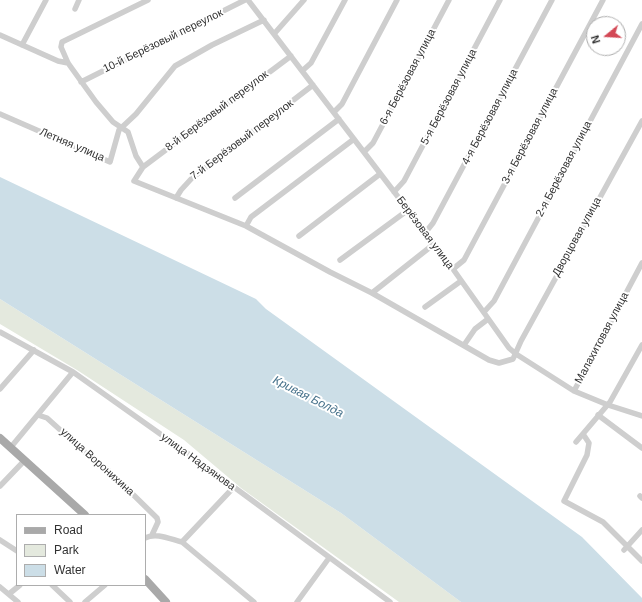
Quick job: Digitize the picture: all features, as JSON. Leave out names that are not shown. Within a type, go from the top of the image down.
[{"type":"main road","points":[[0,438],[84,514]]},
{"type":"main road","points":[[146,580],[166,602]]},
{"type":"street","points":[[22,45],[46,0]]},
{"type":"street","points":[[75,9],[79,0]]},
{"type":"street","points":[[148,0],[62,42],[61,47],[68,63],[106,115],[113,122],[128,132],[136,156],[143,167],[134,181],[246,226],[372,293],[489,360],[499,363],[513,359],[516,354]]},
{"type":"street","name":"Берёзовая улица","points":[[246,0],[264,20],[290,56],[314,85],[453,269],[488,319],[516,354],[574,391],[608,405],[642,416]]},
{"type":"street","name":"10-й Берёзовый переулок","points":[[81,82],[246,0]]},
{"type":"street","points":[[274,34],[304,0]]},
{"type":"street","points":[[302,71],[311,63],[344,0]]},
{"type":"street","points":[[334,112],[342,104],[397,0]]},
{"type":"street","name":"6-я Берёзовая улица","points":[[364,152],[373,143],[448,0]]},
{"type":"street","name":"5-я Берёзовая улица","points":[[394,192],[404,180],[500,0]]},
{"type":"street","name":"4-я Берёзовая улица","points":[[426,233],[434,223],[552,0]]},
{"type":"street","name":"3-я Берёзовая улица","points":[[453,269],[464,260],[603,0]]},
{"type":"street","points":[[122,127],[136,114],[175,66],[212,45],[264,20]]},
{"type":"street","name":"2-я Берёзовая улица","points":[[484,312],[494,301],[642,24]]},
{"type":"street","points":[[0,35],[58,61],[68,63]]},
{"type":"street","name":"8-й Берёзовый переулок","points":[[143,167],[290,56]]},
{"type":"street","name":"7-й Берёзовый переулок","points":[[176,198],[180,190],[189,181],[314,85]]},
{"type":"street","name":"Летняя улица","points":[[0,114],[110,162],[117,135],[122,127]]},
{"type":"street","points":[[235,198],[339,119]]},
{"type":"street","name":"Дворцовая улица","points":[[516,354],[520,341],[642,120]]},
{"type":"street","points":[[246,226],[251,217],[258,211],[354,139]]},
{"type":"street","points":[[299,236],[380,174]]},
{"type":"street","points":[[340,260],[408,210]]},
{"type":"street","points":[[372,293],[434,244]]},
{"type":"street","name":"Малахитовая улица","points":[[574,391],[642,263]]},
{"type":"street","points":[[426,307],[461,281]]},
{"type":"street","points":[[464,345],[475,329],[488,319]]},
{"type":"street","name":"улица Надзянова","points":[[0,332],[73,372],[390,602]]},
{"type":"street","points":[[576,442],[608,405],[642,344]]},
{"type":"street","points":[[0,388],[34,350]]},
{"type":"street","points":[[11,447],[73,372]]},
{"type":"street","name":"улица Воронихина","points":[[38,415],[47,418],[98,464],[106,468],[157,518],[158,522],[152,535]]},
{"type":"street","points":[[598,415],[642,448]]},
{"type":"street","points":[[582,434],[589,443],[587,455],[564,501],[603,522],[625,548],[642,562]]},
{"type":"street","points":[[0,486],[25,460]]},
{"type":"street","points":[[182,542],[233,488]]},
{"type":"street","points":[[625,548],[642,530]]},
{"type":"street","points":[[146,538],[152,535],[182,542],[254,602]]},
{"type":"street","points":[[0,540],[16,550]]},
{"type":"street","points":[[300,601],[329,558]]},
{"type":"street","points":[[9,594],[19,586]]},
{"type":"street","points":[[53,586],[70,602]]},
{"type":"street","points":[[85,602],[104,586]]},
{"type":"street","points":[[0,587],[18,602]]},
{"type":"green space","points":[[0,299],[341,513],[461,602],[399,602],[241,488],[184,440],[77,370],[0,324]]},
{"type":"water","name":"Кривая Болда","points":[[0,177],[256,299],[266,309],[582,537],[642,598],[642,602],[461,602],[341,513],[0,299]]}]
